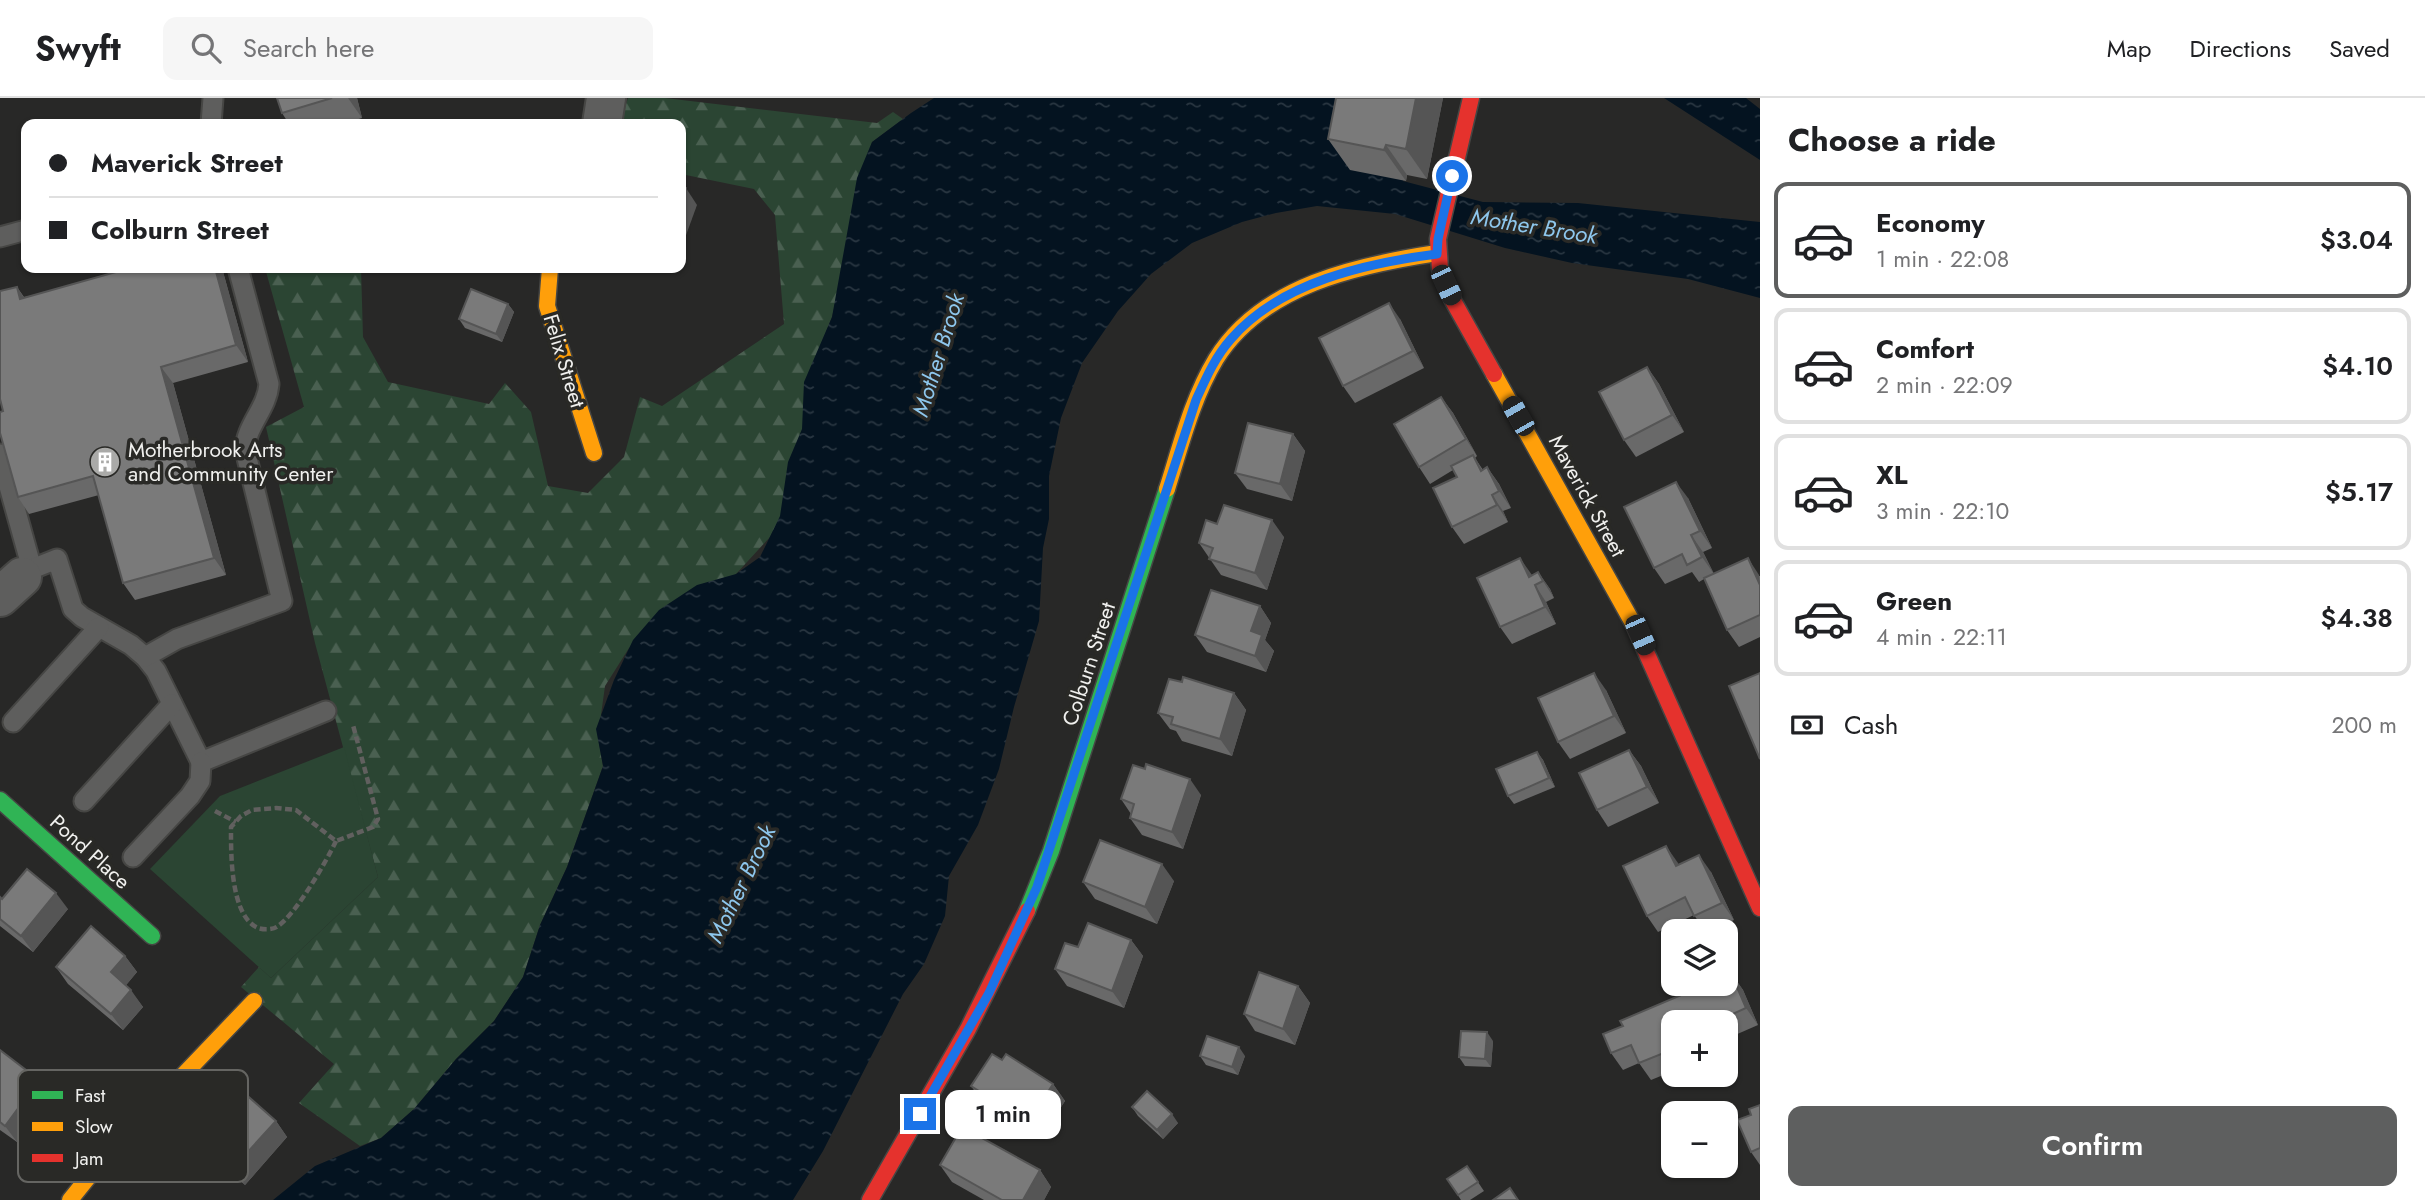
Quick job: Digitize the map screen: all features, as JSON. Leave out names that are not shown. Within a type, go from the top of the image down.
[{"type":"street","points":[[603,119],[606,98]]},
{"type":"street","name":"Maverick Street","points":[[1471,98],[1438,246],[1440,269],[1452,299],[1640,635],[1758,901]]},
{"type":"street","name":"Colburn Street","points":[[870,1200],[971,1027],[1028,910],[1051,851],[1196,400],[1218,356],[1231,338],[1247,323],[1287,296],[1363,268],[1438,246]]},
{"type":"street","name":"Felix Street","points":[[550,273],[547,306],[551,327],[594,453]]},
{"type":"street","name":"Pond Place","points":[[0,800],[152,936]]},
{"type":"street","points":[[188,1070],[254,1001]]},
{"type":"street","points":[[70,1200],[84,1182]]},
{"type":"lane","points":[[211,119],[213,98]]},
{"type":"lane","points":[[0,237],[21,231]]},
{"type":"lane","points":[[145,657],[177,639],[282,601],[245,450],[245,440],[265,406],[269,384],[239,273]]},
{"type":"lane","points":[[0,454],[18,581],[57,559],[73,609],[131,645],[156,671],[201,762],[201,781],[133,857]]},
{"type":"lane","points":[[13,722],[99,627]]},
{"type":"lane","points":[[85,801],[172,704]]},
{"type":"lane","points":[[201,762],[326,710]]},
{"type":"path","points":[[336,841],[296,810],[252,810],[241,816],[231,827],[231,866],[242,912],[251,925],[262,930],[277,928],[325,865],[336,841],[373,827],[378,819],[353,724]]},
{"type":"green space","points":[[628,98],[665,98],[877,123],[893,112],[903,119],[872,142],[832,317],[813,365],[797,487],[770,537],[736,574],[629,648],[605,686],[598,736],[603,766],[567,867],[540,925],[523,977],[494,1021],[456,1059],[414,1109],[381,1138],[360,1146],[299,1103],[334,1064],[241,987],[259,967],[271,978],[378,877],[315,643],[266,427],[304,407],[266,273],[361,273],[363,337],[388,382],[489,404],[505,383],[531,412],[548,486],[588,493],[624,457],[640,397],[662,406],[784,324],[775,215],[754,189],[686,175],[686,119],[622,119]]},
{"type":"green space","points":[[344,747],[378,877],[271,978],[150,869],[220,796]]},
{"type":"water","name":"Mother Brook","points":[[934,98],[1419,98],[1403,181],[1483,202],[1578,203],[1760,222],[1760,298],[1688,279],[1572,263],[1505,248],[1395,214],[1317,206],[1242,222],[1192,243],[1151,274],[1118,311],[1082,363],[1061,418],[1049,476],[1049,519],[1043,548],[1039,621],[999,769],[978,825],[949,876],[945,916],[924,964],[903,994],[823,1151],[793,1200],[273,1200],[315,1166],[381,1138],[414,1109],[456,1059],[494,1021],[523,977],[540,925],[567,867],[603,766],[596,729],[614,680],[633,640],[659,610],[697,585],[736,574],[760,557],[780,516],[788,462],[802,429],[804,382],[832,317],[857,178],[872,142]]},
{"type":"water","points":[[1664,98],[1746,98],[1760,109],[1760,160]]},
{"type":"building","points":[[277,98],[332,98],[282,113]]},
{"type":"building","points":[[1336,98],[1416,98],[1406,149],[1386,145],[1384,150],[1328,139]]},
{"type":"building","name":"Motherbrook Arts and Community Center","points":[[112,273],[216,273],[236,345],[161,367],[214,558],[123,583],[93,476],[18,497],[0,433],[0,412],[3,411],[0,399],[0,291],[17,287],[20,299]]},
{"type":"building","points":[[471,289],[508,304],[496,334],[459,319]]},
{"type":"building","points":[[1389,303],[1413,351],[1343,386],[1319,338]]},
{"type":"building","points":[[1647,367],[1672,415],[1624,440],[1599,392]]},
{"type":"building","points":[[1441,397],[1466,439],[1419,467],[1394,424]]},
{"type":"building","points":[[1248,423],[1293,434],[1280,484],[1235,473]]},
{"type":"building","points":[[1473,455],[1481,471],[1487,467],[1499,491],[1492,495],[1497,505],[1452,527],[1433,488],[1457,477],[1451,466]]},
{"type":"building","points":[[1676,482],[1700,531],[1691,535],[1702,557],[1687,565],[1682,554],[1654,568],[1624,507]]},
{"type":"building","points":[[1224,505],[1272,520],[1255,573],[1209,559],[1213,548],[1199,543],[1206,520],[1217,524]]},
{"type":"building","points":[[1520,558],[1529,577],[1538,572],[1543,581],[1535,585],[1545,607],[1500,627],[1477,578]]},
{"type":"building","points":[[1748,558],[1760,585],[1760,615],[1727,630],[1704,578]]},
{"type":"building","points":[[1211,590],[1260,606],[1251,631],[1262,635],[1255,656],[1195,635]]},
{"type":"building","points":[[1594,673],[1614,716],[1558,742],[1538,698]]},
{"type":"building","points":[[1760,673],[1760,759],[1729,686]]},
{"type":"building","points":[[1183,677],[1234,693],[1220,739],[1171,724],[1173,717],[1158,713],[1169,679],[1182,682]]},
{"type":"building","points":[[1629,750],[1647,787],[1597,810],[1579,773]]},
{"type":"building","points":[[1537,752],[1549,778],[1508,796],[1496,769]]},
{"type":"building","points":[[1146,764],[1190,779],[1172,832],[1130,818],[1134,804],[1121,799],[1133,765],[1145,769]]},
{"type":"building","points":[[1100,840],[1162,864],[1145,907],[1083,882]]},
{"type":"building","points":[[1666,846],[1676,866],[1699,855],[1722,903],[1694,916],[1685,897],[1647,916],[1623,866]]},
{"type":"building","points":[[27,869],[56,893],[21,936],[0,919],[0,897],[2,899]]},
{"type":"building","points":[[1088,923],[1131,940],[1112,991],[1055,969],[1065,943],[1078,947]]},
{"type":"building","points":[[91,926],[125,956],[111,972],[131,990],[111,1014],[56,967]]},
{"type":"building","points":[[1259,972],[1298,986],[1283,1029],[1244,1014]]},
{"type":"building","points":[[1738,989],[1746,1008],[1738,1012],[1661,1010],[1661,1054],[1639,1063],[1631,1045],[1611,1053],[1603,1034],[1623,1026],[1620,1021],[1679,996],[1738,996]]},
{"type":"building","points":[[1461,1031],[1487,1032],[1485,1059],[1459,1057]]},
{"type":"building","points":[[1207,1036],[1239,1047],[1232,1067],[1200,1056]]},
{"type":"building","points":[[0,1050],[26,1070],[18,1070],[18,1108],[5,1126],[0,1122]]},
{"type":"building","points":[[992,1054],[1002,1060],[1006,1054],[1053,1084],[1029,1122],[971,1086]]},
{"type":"building","points":[[1147,1091],[1172,1114],[1157,1130],[1132,1107]]},
{"type":"building","points":[[248,1096],[276,1121],[248,1152]]},
{"type":"building","points":[[1760,1105],[1760,1148],[1751,1152],[1738,1122],[1738,1120],[1751,1115],[1749,1109]]},
{"type":"building","points":[[962,1127],[1040,1170],[1023,1200],[1002,1200],[940,1165]]},
{"type":"building","points":[[1467,1166],[1478,1182],[1458,1195],[1447,1179]]},
{"type":"building","points":[[1510,1188],[1518,1200],[1493,1200]]},
{"type":"traffic: fast","points":[[1027,911],[1051,851],[1167,489]]},
{"type":"traffic: fast","points":[[0,800],[152,936]]},
{"type":"traffic: slow","points":[[1167,489],[1188,422],[1208,374],[1235,334],[1259,313],[1285,296],[1344,272],[1437,253]]},
{"type":"traffic: slow","points":[[550,273],[547,306],[594,453]]},
{"type":"traffic: slow","points":[[1494,374],[1634,625]]},
{"type":"traffic: slow","points":[[188,1070],[254,1001]]},
{"type":"traffic: slow","points":[[70,1200],[84,1182]]},
{"type":"traffic: jam","points":[[1471,98],[1438,239],[1440,269],[1452,299],[1494,374]]},
{"type":"traffic: jam","points":[[1634,625],[1760,908]]},
{"type":"traffic: jam","points":[[870,1200],[968,1029],[1027,911]]},
{"type":"place","name":"Motherbrook Arts and Community Center","points":[[105,462]]},
{"type":"route","points":[[920,1114],[989,993],[1037,887],[1051,851],[1196,400],[1218,356],[1231,338],[1247,323],[1287,296],[1363,268],[1437,254],[1452,176]]}]
